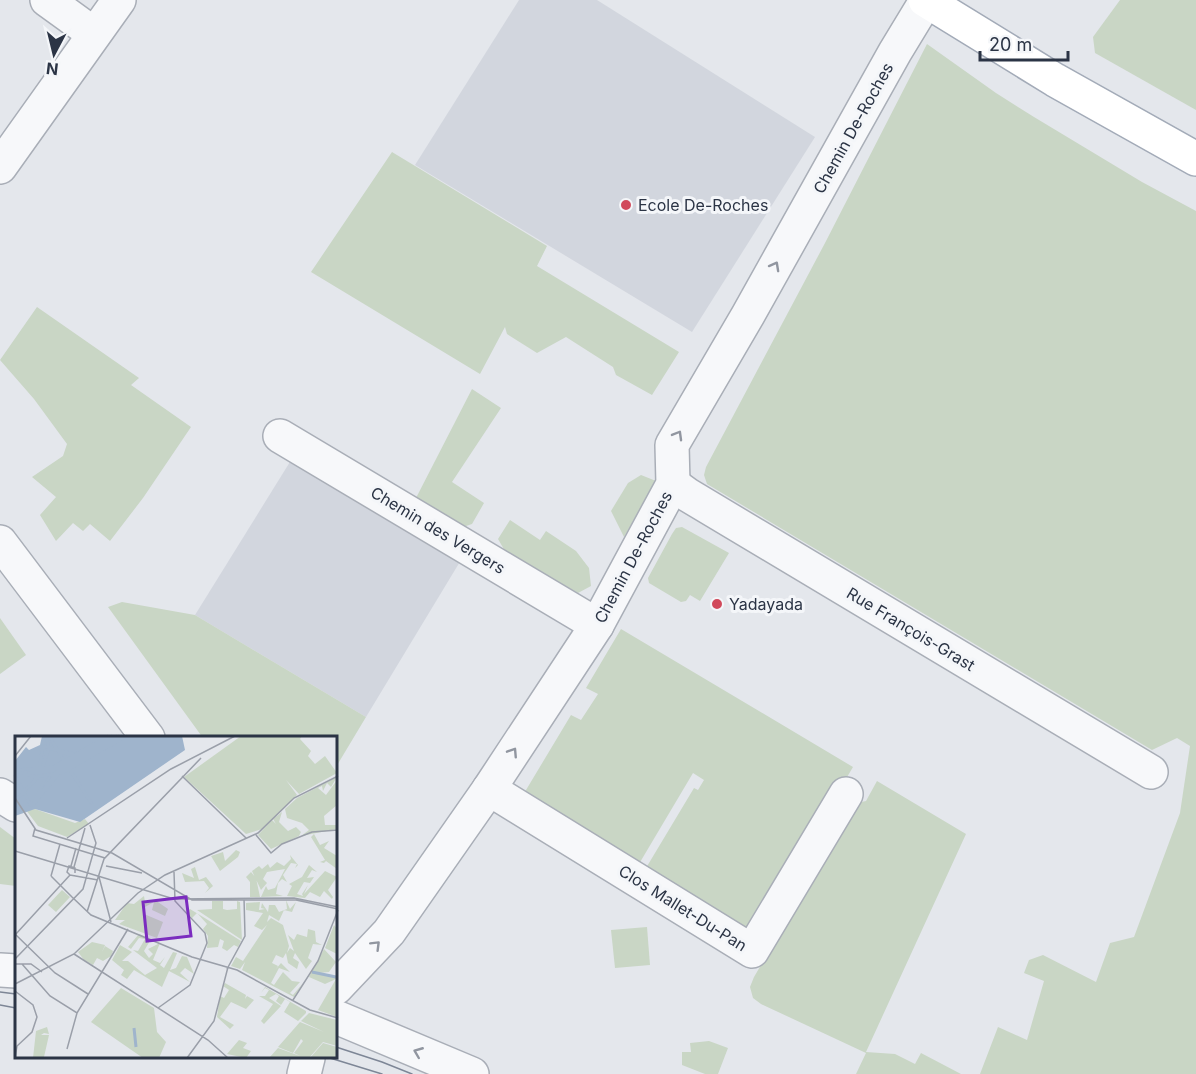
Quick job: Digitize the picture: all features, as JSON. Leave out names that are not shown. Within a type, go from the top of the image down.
[{"type":"main road","points":[[926,0],[1055,80],[1196,159]]},
{"type":"street","points":[[47,0],[94,34]]},
{"type":"street","points":[[0,167],[119,0]]},
{"type":"street","name":"Chemin De-Roches","points":[[338,986],[389,932],[489,789],[597,625],[673,484],[672,445],[926,0]]},
{"type":"street","name":"Chemin des Vergers","points":[[280,436],[597,625]]},
{"type":"street","name":"Rue François-Grast","points":[[673,484],[1151,772]]},
{"type":"street","points":[[0,542],[146,736]]},
{"type":"street","name":"Clos Mallet-Du-Pan","points":[[489,789],[752,951],[846,794]]},
{"type":"street","points":[[0,795],[15,805]]},
{"type":"street","points":[[0,970],[15,971]]},
{"type":"street","points":[[338,1018],[472,1074]]},
{"type":"street","points":[[304,1074],[308,1059]]},
{"type":"shaded area","name":"Ecole De-Roches","points":[[519,0],[597,0],[815,137],[692,332],[415,165]]},
{"type":"shaded area","points":[[293,457],[461,560],[366,717],[195,615]]},
{"type":"green space","points":[[1120,0],[1196,0],[1196,110],[1095,53],[1093,37]]},
{"type":"green space","points":[[927,44],[1034,117],[1142,182],[1196,211],[1196,1074],[980,1074],[998,1027],[1027,1040],[1044,981],[1024,973],[1029,960],[1043,955],[1096,982],[1110,943],[1134,937],[1180,813],[1190,746],[1177,738],[1152,750],[707,484],[704,475],[706,467]]},
{"type":"green space","points":[[392,152],[547,246],[537,266],[679,352],[652,395],[616,375],[613,367],[566,337],[537,353],[507,334],[505,327],[480,374],[311,272]]},
{"type":"green space","points":[[37,307],[139,378],[131,385],[191,427],[143,498],[110,541],[90,524],[83,531],[73,523],[56,541],[40,515],[56,497],[32,477],[63,456],[67,444],[34,399],[0,360]]},
{"type":"green space","points":[[472,389],[501,408],[452,482],[484,503],[472,524],[463,527],[416,498]]},
{"type":"green space","points":[[641,475],[656,481],[624,537],[611,511],[628,483]]},
{"type":"green space","points":[[510,520],[540,540],[546,531],[576,551],[589,568],[591,586],[578,593],[505,551],[498,539]]},
{"type":"green space","points":[[682,527],[729,553],[700,601],[690,595],[686,601],[681,602],[649,583],[648,578],[672,534],[676,528]]},
{"type":"green space","points":[[122,602],[195,615],[366,717],[338,764],[338,736],[202,736],[108,607]]},
{"type":"green space","points":[[0,618],[26,655],[0,674]]},
{"type":"green space","points":[[621,629],[853,767],[757,929],[741,934],[643,873],[694,788],[698,790],[704,780],[693,773],[636,869],[520,800],[571,715],[581,720],[598,694],[586,688]]},
{"type":"green space","points":[[877,781],[966,834],[866,1052],[895,1054],[915,1064],[921,1053],[961,1074],[856,1074],[866,1053],[761,1004],[753,998],[750,987],[754,977],[857,803],[866,801]]},
{"type":"green space","points":[[0,827],[15,838],[15,886],[0,884]]},
{"type":"green space","points":[[647,927],[650,965],[615,968],[611,930]]},
{"type":"green space","points":[[709,1041],[728,1048],[718,1074],[705,1074],[682,1065],[682,1052],[691,1052],[690,1043]]},
{"type":"tram line","points":[[0,992],[15,994]]},
{"type":"tram line","points":[[0,1005],[15,1008]]},
{"type":"tram line","points":[[338,1048],[412,1074]]},
{"type":"tram line","points":[[333,1059],[382,1074]]},
{"type":"place","name":"Ecole De-Roches","points":[[626,205]]},
{"type":"place","name":"Yadayada","points":[[717,604]]}]
